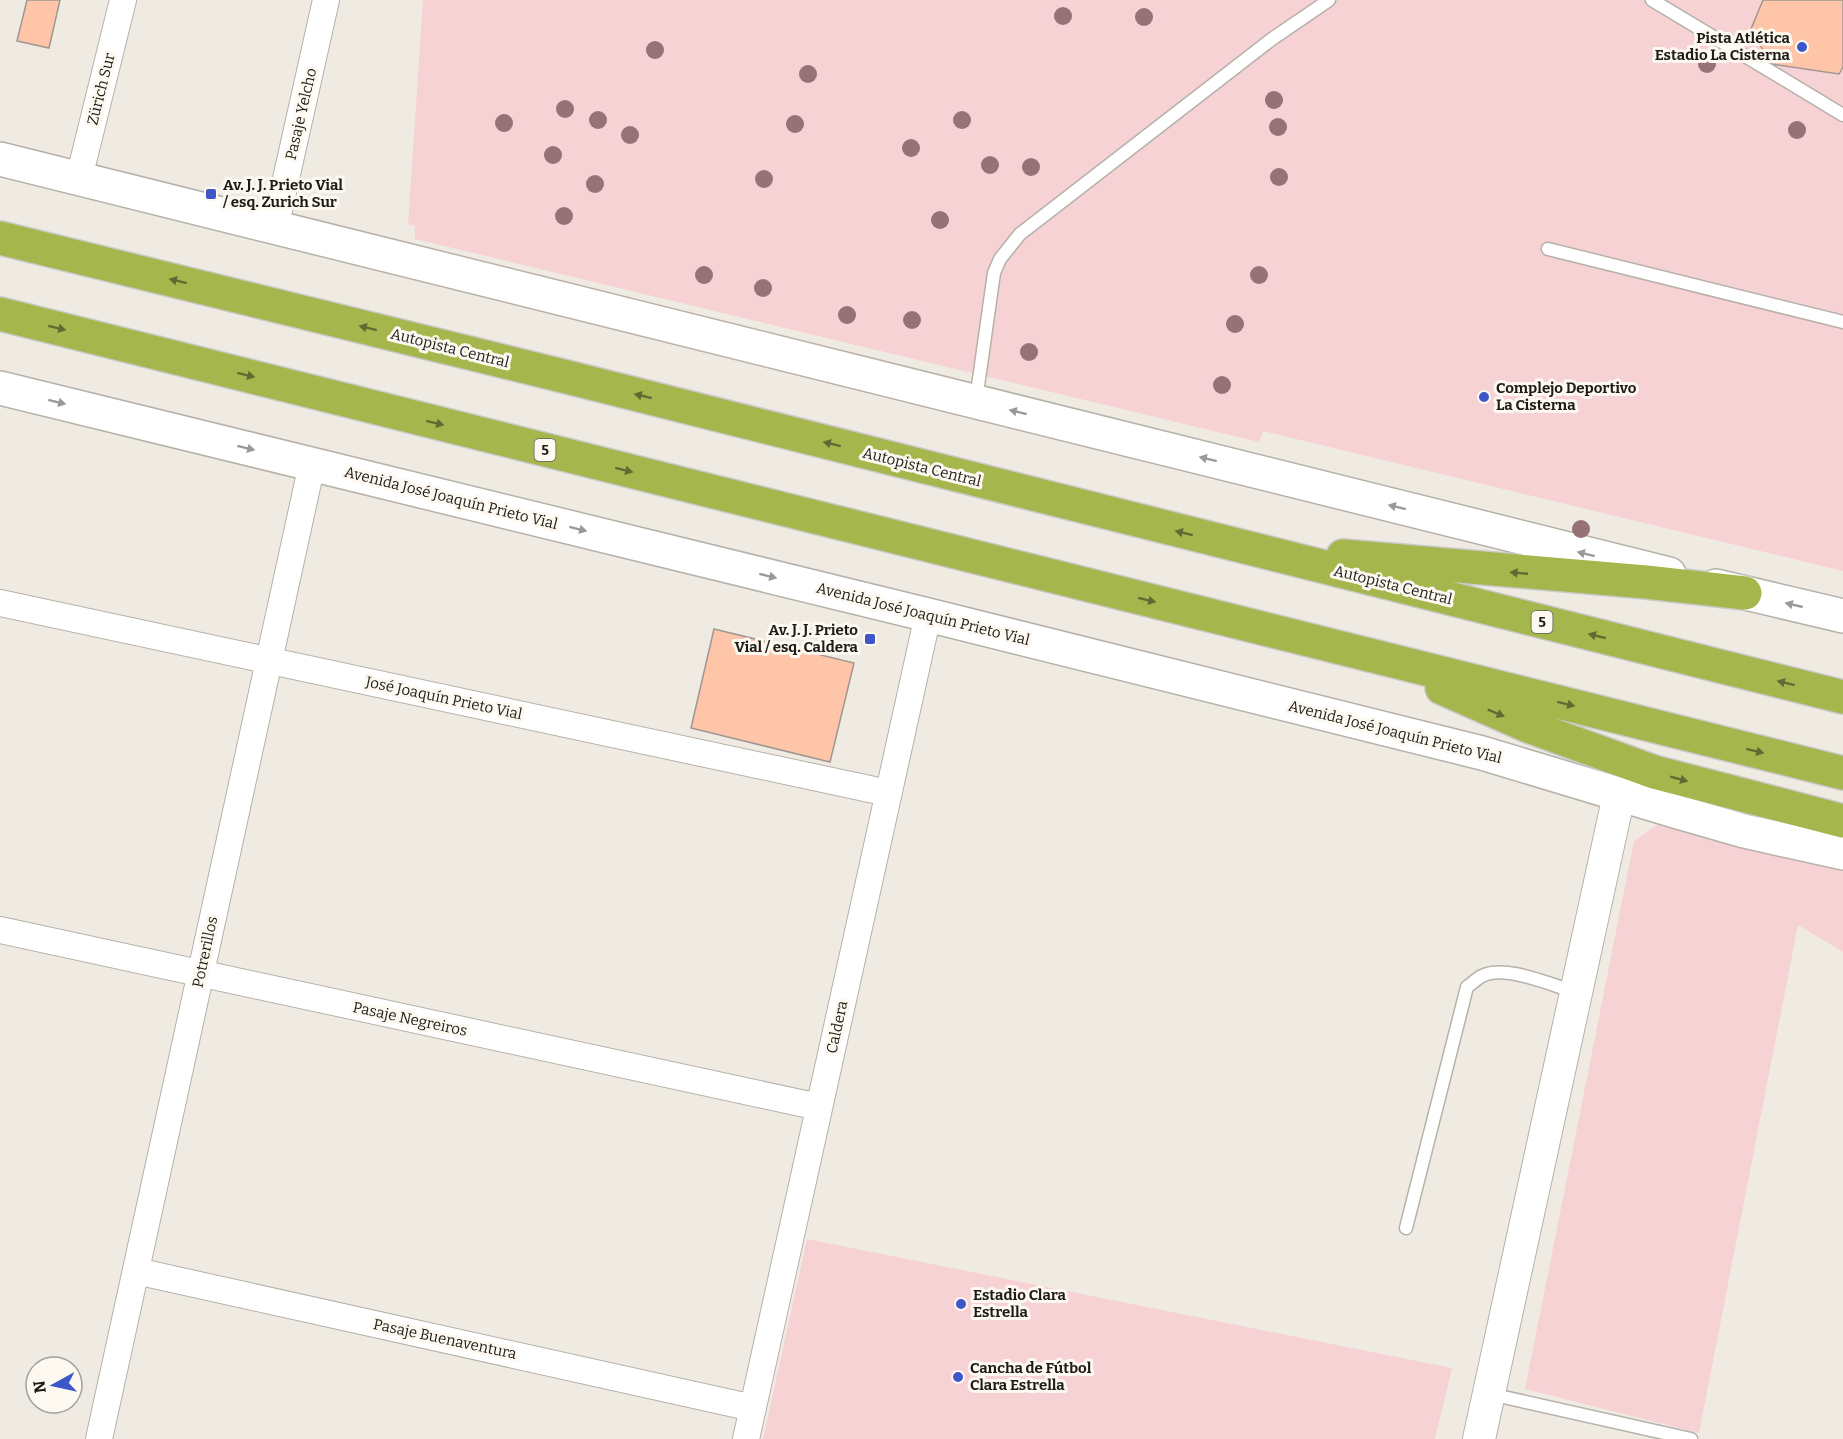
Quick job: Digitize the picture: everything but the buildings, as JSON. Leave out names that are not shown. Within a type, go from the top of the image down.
[{"type":"highway","name":"Autopista Central","points":[[0,237],[1843,697]]},
{"type":"highway","name":"5","points":[[0,314],[1843,773]]},
{"type":"highway","points":[[1241,548],[1646,582],[1745,593]]},
{"type":"highway","points":[[1366,654],[1528,726],[1654,772],[1843,821]]},
{"type":"main road","points":[[0,159],[1843,616]]},
{"type":"main road","name":"Avenida José Joaquín Prieto Vial","points":[[0,388],[1482,753],[1744,831],[1843,853]]},
{"type":"street","name":"Zürich Sur","points":[[79,178],[123,0]]},
{"type":"street","name":"Pasaje Yelcho","points":[[275,228],[326,0]]},
{"type":"street","name":"Potrerillos","points":[[99,1439],[312,464]]},
{"type":"street","name":"José Joaquín Prieto Vial","points":[[0,603],[888,793]]},
{"type":"street","name":"Caldera","points":[[746,1439],[928,615]]},
{"type":"street","points":[[1479,1439],[1618,795]]},
{"type":"street","name":"Pasaje Negreiros","points":[[0,930],[819,1107]]},
{"type":"street","name":"Pasaje Buenaventura","points":[[136,1271],[753,1408]]},
{"type":"lane","points":[[976,402],[994,273],[1000,259],[1020,234],[1272,39],[1329,0]]},
{"type":"lane","points":[[1652,0],[1843,115]]},
{"type":"lane","points":[[1548,249],[1843,322]]},
{"type":"lane","points":[[1406,1228],[1467,987],[1484,975],[1500,971],[1576,992]]},
{"type":"lane","points":[[1489,1394],[1691,1439]]},
{"type":"shaded area","name":"Complejo Deportivo La Cisterna","points":[[423,0],[1843,0],[1843,571],[1263,431],[1259,442],[415,239],[415,226],[408,224]]},
{"type":"shaded area","points":[[1661,822],[1843,864],[1843,952],[1798,925],[1699,1433],[1525,1389],[1634,841]]},
{"type":"shaded area","name":"Estadio Clara Estrella","points":[[807,1239],[1452,1368],[1435,1439],[763,1439]]},
{"type":"place","name":"Pista Atlética Estadio La Cisterna","points":[[1802,47]]},
{"type":"place","name":"Av. J. J. Prieto Vial / esq. Zurich Sur","points":[[211,194]]},
{"type":"place","name":"Complejo Deportivo La Cisterna","points":[[1484,397]]},
{"type":"place","name":"Av. J. J. Prieto Vial / esq. Caldera","points":[[870,639]]},
{"type":"place","name":"Estadio Clara Estrella","points":[[961,1304]]},
{"type":"place","name":"Cancha de Fútbol Clara Estrella","points":[[958,1377]]}]
